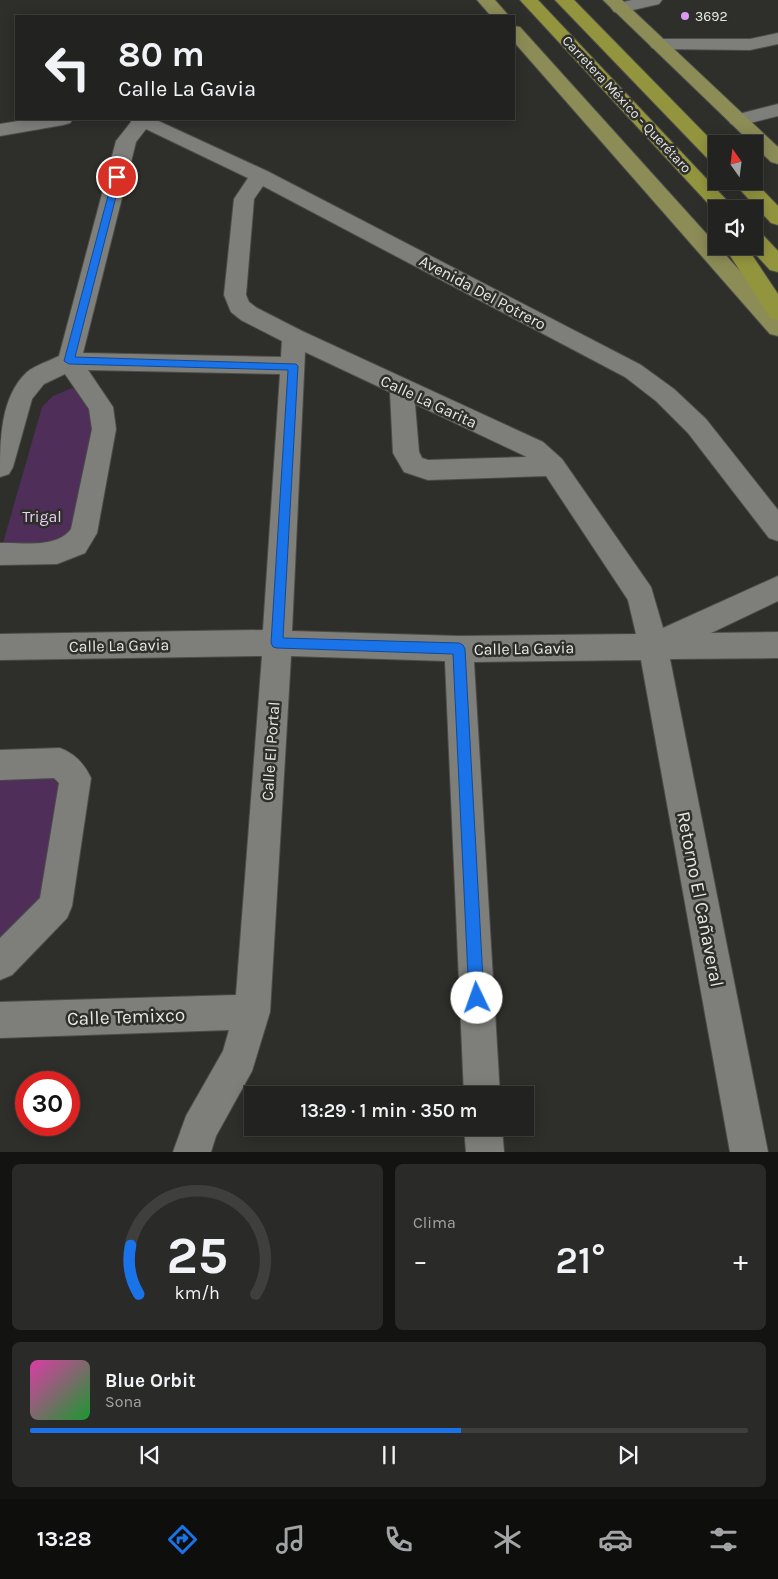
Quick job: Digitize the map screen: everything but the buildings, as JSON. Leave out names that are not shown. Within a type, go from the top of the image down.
[{"type":"highway","name":"Carretera México - Querétaro","points":[[529,0],[717,200]]},
{"type":"highway","name":"Carretera México - Querétaro","points":[[564,0],[708,148]]},
{"type":"highway","points":[[676,157],[708,206]]},
{"type":"highway","points":[[751,190],[778,218]]},
{"type":"highway","points":[[763,249],[778,265]]},
{"type":"highway","points":[[741,255],[778,312]]},
{"type":"main road","points":[[486,0],[499,15]]},
{"type":"main road","points":[[616,4],[778,158]]},
{"type":"main road","points":[[515,32],[778,328]]},
{"type":"street","points":[[616,4],[653,0]]},
{"type":"street","points":[[658,44],[707,43],[745,46],[762,44],[778,38]]},
{"type":"street","points":[[738,120],[778,110]]},
{"type":"street","points":[[0,130],[57,120]]},
{"type":"street","points":[[0,554],[57,553],[75,545],[84,533],[104,428],[101,406],[69,361],[126,141],[140,120]]},
{"type":"street","name":"Avenida Del Potrero","points":[[143,120],[260,176],[633,371],[665,395],[697,426],[778,530]]},
{"type":"street","name":"Calle La Garita","points":[[260,176],[244,199],[235,295],[239,306],[293,352],[402,388],[534,449],[553,466],[641,596],[653,646]]},
{"type":"street","points":[[0,467],[21,394],[36,378],[69,361],[293,352]]},
{"type":"street","name":"Calle El Portal","points":[[192,1152],[199,1129],[239,1058],[252,1012],[277,643],[293,352]]},
{"type":"street","points":[[402,388],[406,453],[414,465],[428,470],[553,466]]},
{"type":"street","points":[[653,646],[778,588]]},
{"type":"street","name":"Calle La Gavia","points":[[0,647],[277,643],[459,649],[778,645]]},
{"type":"street","name":"Retorno El Cañaveral","points":[[653,646],[749,1152]]},
{"type":"street","points":[[459,649],[482,1086]]},
{"type":"street","points":[[0,765],[60,763],[75,778],[55,906],[0,963]]},
{"type":"street","name":"Calle Temixco","points":[[0,1020],[252,1012]]},
{"type":"street","points":[[484,1136],[485,1152]]},
{"type":"green space","name":"Trigal","points":[[72,388],[83,394],[93,420],[69,539],[39,551],[3,543],[42,407],[53,396]]},
{"type":"green space","points":[[0,776],[49,776],[59,783],[39,911],[0,952]]},
{"type":"place","name":"3692","points":[[685,16]]},
{"type":"route","points":[[117,177],[69,361],[293,366],[277,643],[459,649],[477,998]]}]
